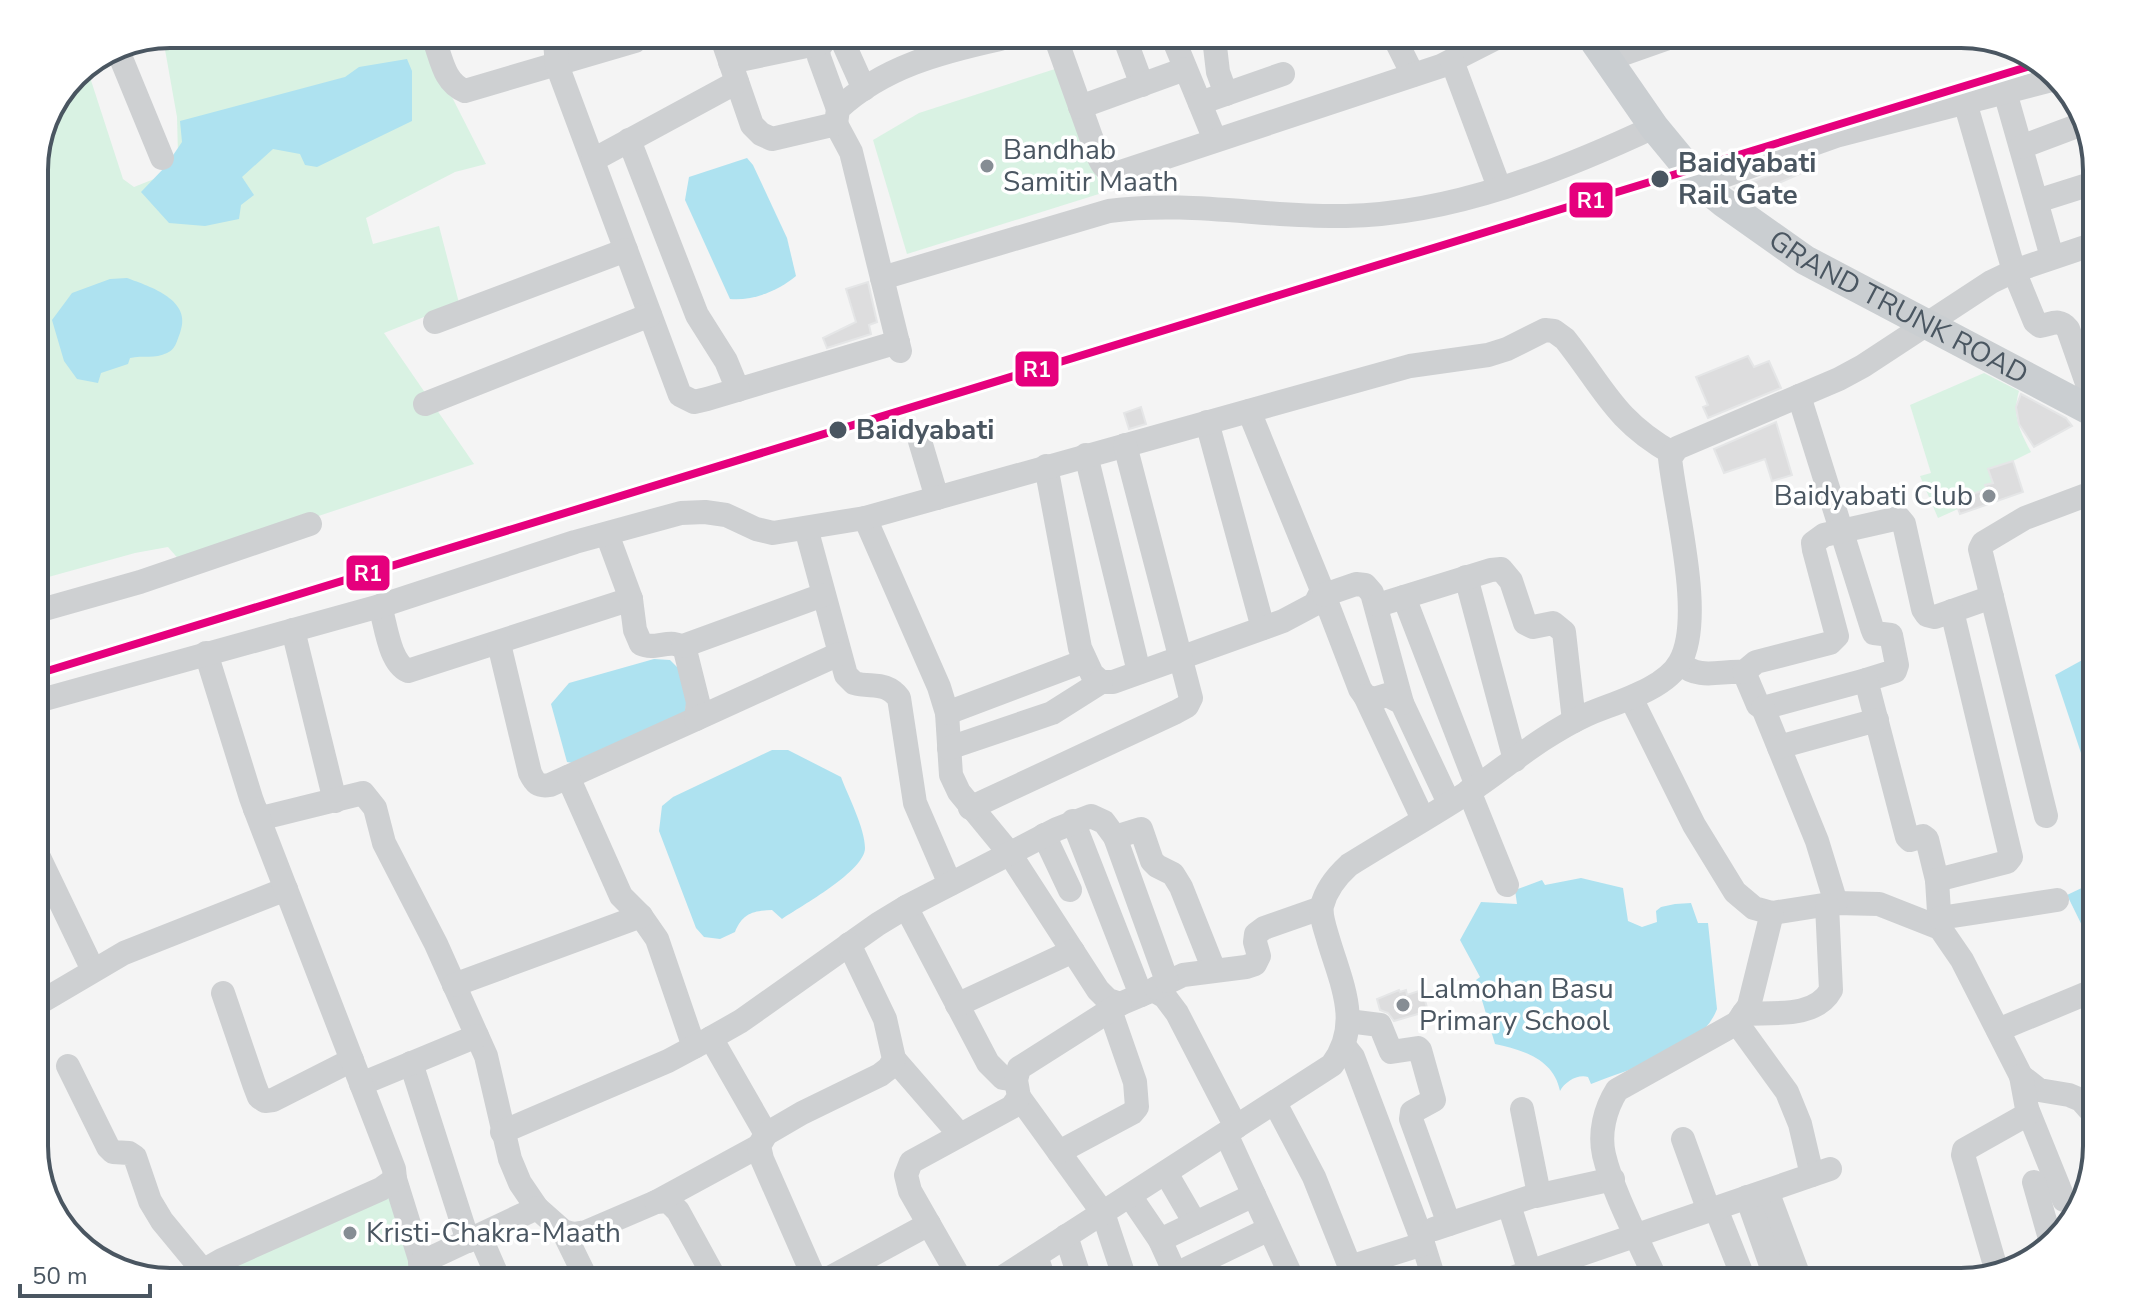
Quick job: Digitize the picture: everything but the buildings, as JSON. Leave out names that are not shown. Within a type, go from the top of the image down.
[{"type":"main road","name":"GRAND TRUNK ROAD","points":[[1599,48],[1654,127],[1701,184],[1805,260],[2083,402]]},
{"type":"street","points":[[437,48],[448,78],[454,86],[465,91],[556,53],[589,48]]},
{"type":"street","points":[[593,160],[629,140],[730,62],[797,48]]},
{"type":"street","points":[[556,53],[680,395],[694,402],[899,346],[851,152],[819,57],[820,48]]},
{"type":"street","points":[[835,48],[864,89]]},
{"type":"street","points":[[1059,48],[1103,167],[1118,173],[1413,75],[1477,48]]},
{"type":"street","points":[[1128,48],[1142,85]]},
{"type":"street","points":[[1177,48],[1215,140]]},
{"type":"street","points":[[1215,48],[1218,72],[1226,94]]},
{"type":"street","points":[[1400,48],[1413,75]]},
{"type":"street","points":[[730,62],[752,125],[772,139],[837,116],[864,89],[915,50]]},
{"type":"street","points":[[121,58],[162,158]]},
{"type":"street","points":[[1452,61],[1499,187]]},
{"type":"street","points":[[1080,107],[1185,69]]},
{"type":"street","points":[[1200,103],[1283,74]]},
{"type":"street","points":[[1701,184],[1836,136],[2045,82]]},
{"type":"street","points":[[2005,92],[2052,257]]},
{"type":"street","points":[[1965,102],[2014,271],[2035,322],[2040,326],[2056,321],[2064,323],[2083,375]]},
{"type":"street","points":[[882,278],[1109,211],[1143,206],[1342,216],[1369,216],[1432,206],[1572,163],[1654,127]]},
{"type":"street","points":[[2021,147],[2075,127]]},
{"type":"street","points":[[629,140],[697,315],[726,361],[738,390]]},
{"type":"street","points":[[2037,201],[2083,186]]},
{"type":"street","points":[[1017,1268],[1332,1065],[1345,1047],[1348,1021],[1345,995],[1321,908],[1336,878],[1349,865],[1574,721],[1631,698],[1655,684],[1680,663],[1686,641],[1688,586],[1672,479],[1672,453],[1677,448],[1863,366],[1970,294],[2014,271],[2083,249]]},
{"type":"street","points":[[435,322],[626,250]]},
{"type":"street","points":[[425,404],[650,315]]},
{"type":"street","points":[[48,698],[380,606],[681,513],[726,515],[773,533],[865,518],[1410,366],[1488,355],[1545,330],[1554,331],[1565,339],[1627,422],[1672,453]]},
{"type":"street","points":[[1763,708],[1895,671],[1894,641],[1891,635],[1874,633],[1872,628],[1799,396]]},
{"type":"street","points":[[1249,411],[1365,696],[1423,819]]},
{"type":"street","points":[[1207,422],[1263,628]]},
{"type":"street","points":[[920,441],[937,498]]},
{"type":"street","points":[[970,808],[1187,706],[1191,698],[1125,445]]},
{"type":"street","points":[[1086,455],[1139,672]]},
{"type":"street","points":[[1046,466],[1080,648],[1085,661],[1101,682]]},
{"type":"street","points":[[2046,816],[1980,549],[1983,543],[2025,518],[2083,496]]},
{"type":"street","points":[[865,518],[939,687],[947,713],[951,775],[970,808],[1010,854],[1098,990],[1108,1000],[1138,996],[1165,997],[1177,1013],[1231,1130],[1254,1195],[1287,1268]]},
{"type":"street","points":[[1680,663],[1686,669],[1705,675],[1744,672],[1756,662],[1835,640],[1837,636],[1813,543],[1824,535],[1842,530],[1901,519],[1927,615],[1935,617],[1992,597]]},
{"type":"street","points":[[48,608],[140,582],[310,524]]},
{"type":"street","points":[[806,528],[846,675],[854,683],[883,685],[893,690],[899,698],[915,803],[950,884]]},
{"type":"street","points":[[607,534],[631,599],[635,630],[641,644],[648,647],[672,643],[683,646],[823,595]]},
{"type":"street","points":[[1378,605],[1501,569],[1511,581],[1525,623],[1533,627],[1553,623],[1564,632],[1574,721]]},
{"type":"street","points":[[1466,577],[1515,760]]},
{"type":"street","points":[[949,748],[1052,713],[1101,682],[1113,682],[1263,628],[1315,604],[1323,592],[1356,584],[1365,585],[1378,605],[1402,703]]},
{"type":"street","points":[[1404,597],[1465,793],[1507,885]]},
{"type":"street","points":[[380,606],[396,660],[401,668],[408,671],[631,599]]},
{"type":"street","points":[[1937,880],[2011,859],[1952,611]]},
{"type":"street","points":[[293,630],[335,801]]},
{"type":"street","points":[[499,644],[530,773],[535,782],[542,786],[839,654]]},
{"type":"street","points":[[683,646],[698,702],[696,719]]},
{"type":"street","points":[[206,653],[255,809],[394,1169],[423,1268]]},
{"type":"street","points":[[947,713],[1085,661]]},
{"type":"street","points":[[1740,1018],[1806,1010],[1825,1000],[1831,990],[1831,904],[1817,841],[1763,708],[1758,705],[1744,672]]},
{"type":"street","points":[[1866,680],[1907,837],[1910,840],[1926,837],[1937,880],[1940,923],[2021,1076],[2028,1111],[2064,1200]]},
{"type":"street","points":[[1365,696],[1374,699],[1387,695],[1402,703],[1465,793]]},
{"type":"street","points":[[1631,698],[1694,825],[1735,892],[1754,908],[1772,913],[1831,904],[1879,904],[1940,923],[2057,900]]},
{"type":"street","points":[[1779,747],[1877,720]]},
{"type":"street","points":[[568,777],[621,896],[641,916],[657,939],[703,1043],[763,1140],[772,1183],[810,1268]]},
{"type":"street","points":[[1996,799],[2039,787]]},
{"type":"street","points":[[255,809],[262,818],[271,817],[363,793],[375,808],[384,843],[432,935],[491,1072],[502,1132],[520,1183],[537,1208],[563,1231],[581,1268]]},
{"type":"street","points":[[502,1132],[703,1043],[806,977],[906,907],[1044,835],[1091,816],[1104,822],[1115,837],[1138,996],[1137,1107],[1132,1113],[1059,1152]]},
{"type":"street","points":[[1073,821],[1138,996]]},
{"type":"street","points":[[1115,837],[1134,829],[1141,829],[1145,834],[1152,861],[1173,874],[1181,887],[1214,970]]},
{"type":"street","points":[[1044,835],[1070,890]]},
{"type":"street","points":[[48,876],[93,970]]},
{"type":"street","points":[[1041,901],[1096,881]]},
{"type":"street","points":[[48,997],[142,945],[286,889]]},
{"type":"street","points":[[906,907],[994,1072],[1017,1088],[1103,1213],[1121,1268]]},
{"type":"street","points":[[954,1268],[910,1191],[906,1175],[911,1162],[1012,1107],[1019,1068],[1138,996],[1183,975],[1255,964],[1259,956],[1256,934],[1264,928],[1321,908]]},
{"type":"street","points":[[1651,1268],[1604,1154],[1603,1127],[1608,1103],[1617,1090],[1740,1018],[1749,1006],[1772,913]]},
{"type":"street","points":[[454,985],[641,916]]},
{"type":"street","points":[[849,944],[885,1019],[894,1059],[960,1135]]},
{"type":"street","points":[[957,1005],[1073,951]]},
{"type":"street","points":[[223,993],[259,1097],[265,1101],[273,1100],[352,1060]]},
{"type":"street","points":[[1998,1030],[2083,995]]},
{"type":"street","points":[[1542,1268],[1821,1172],[1791,1100],[1740,1018]]},
{"type":"street","points":[[1348,1021],[1380,1025],[1391,1052],[1420,1050],[1434,1100],[1412,1112],[1411,1119],[1449,1224]]},
{"type":"street","points":[[361,1084],[477,1036]]},
{"type":"street","points":[[1345,1047],[1353,1057],[1431,1268]]},
{"type":"street","points":[[563,1231],[573,1234],[586,1232],[656,1202],[763,1140],[802,1113],[880,1075],[894,1059]]},
{"type":"street","points":[[411,1063],[474,1238],[492,1268]]},
{"type":"street","points":[[68,1066],[108,1147],[113,1152],[129,1153],[135,1157],[150,1201],[194,1268]]},
{"type":"street","points":[[2021,1076],[2039,1090],[2069,1095],[2083,1102]]},
{"type":"street","points":[[1275,1103],[1314,1177],[1351,1268]]},
{"type":"street","points":[[1522,1109],[1540,1192],[1536,1196]]},
{"type":"street","points":[[1995,1263],[1963,1153],[2025,1116],[2028,1111]]},
{"type":"street","points":[[1683,1139],[1739,1268]]},
{"type":"street","points":[[1166,1173],[1195,1223]]},
{"type":"street","points":[[212,1268],[222,1260],[381,1189],[395,1179]]},
{"type":"street","points":[[1365,1268],[1449,1224],[1536,1196],[1613,1179]]},
{"type":"street","points":[[2034,1182],[2048,1231]]},
{"type":"street","points":[[1757,1194],[1774,1268]]},
{"type":"street","points":[[1757,1194],[1794,1268]]},
{"type":"street","points":[[1160,1240],[1254,1195]]},
{"type":"street","points":[[1130,1196],[1160,1240],[1173,1268]]},
{"type":"street","points":[[656,1202],[668,1201],[678,1211],[709,1268]]},
{"type":"street","points":[[1509,1205],[1529,1268]]},
{"type":"street","points":[[430,1268],[474,1238],[537,1208]]},
{"type":"street","points":[[848,1268],[929,1224]]},
{"type":"street","points":[[1215,1268],[1269,1229]]},
{"type":"street","points":[[1066,1236],[1076,1268]]},
{"type":"street","points":[[1036,1256],[1040,1268]]},
{"type":"green space","points":[[165,48],[427,48],[486,164],[455,172],[366,218],[373,244],[439,226],[459,303],[384,333],[474,464],[181,562],[168,547],[48,577],[48,162],[52,138],[73,96],[90,78],[123,179],[134,187],[169,173],[178,155],[177,117]]},
{"type":"green space","name":"Bandhab Samitir Maath","points":[[1055,69],[1064,75],[1102,193],[907,254],[873,140],[919,113]]},
{"type":"green space","points":[[1984,373],[2019,391],[2016,408],[2018,422],[2031,452],[1989,469],[1993,483],[1985,485],[1987,489],[1955,500],[1958,509],[1938,518],[1920,476],[1931,473],[1910,405]]},
{"type":"green space","name":"Kristi-Chakra-Maath","points":[[388,1191],[413,1268],[225,1268]]},
{"type":"water","points":[[407,59],[412,71],[412,121],[317,167],[305,165],[300,154],[273,149],[242,177],[254,195],[241,205],[239,219],[205,226],[169,223],[141,192],[165,167],[182,142],[180,121],[345,77],[359,67]]},
{"type":"water","points":[[747,158],[787,238],[796,276],[765,294],[730,299],[685,200],[689,177]]},
{"type":"water","points":[[127,278],[158,291],[175,303],[181,312],[182,322],[175,345],[170,352],[162,355],[130,358],[128,364],[101,373],[98,383],[77,379],[64,361],[52,320],[72,293],[110,279]]},
{"type":"water","points":[[654,659],[670,660],[689,679],[684,722],[584,765],[567,762],[551,704],[569,683]]},
{"type":"water","points":[[2083,660],[2083,755],[2081,753],[2055,675]]},
{"type":"water","points":[[772,750],[788,750],[841,777],[862,831],[865,848],[862,857],[844,877],[782,919],[772,910],[754,912],[741,921],[735,932],[720,939],[704,937],[696,928],[659,831],[662,806],[673,797]]},
{"type":"water","points":[[1581,878],[1623,888],[1628,921],[1642,927],[1657,922],[1656,911],[1661,907],[1691,903],[1698,923],[1708,923],[1717,1009],[1709,1024],[1681,1047],[1591,1084],[1588,1077],[1576,1078],[1560,1091],[1551,1071],[1536,1058],[1495,1044],[1476,980],[1480,977],[1460,940],[1481,902],[1517,904],[1515,890],[1542,880],[1545,885]]},
{"type":"water","points":[[2083,887],[2083,928],[2067,895]]},
{"type":"transit line","name":"R1","points":[[48,671],[2027,67]]},
{"type":"place","name":"Bandhab Samitir Maath","points":[[987,166]]},
{"type":"place","name":"Baidyabati Rail Gate","points":[[1660,179]]},
{"type":"place","name":"Baidyabati","points":[[838,430]]},
{"type":"place","name":"Baidyabati Club","points":[[1989,496]]},
{"type":"place","name":"Lalmohan Basu Primary School","points":[[1403,1005]]},
{"type":"place","name":"Kristi-Chakra-Maath","points":[[350,1233]]}]
